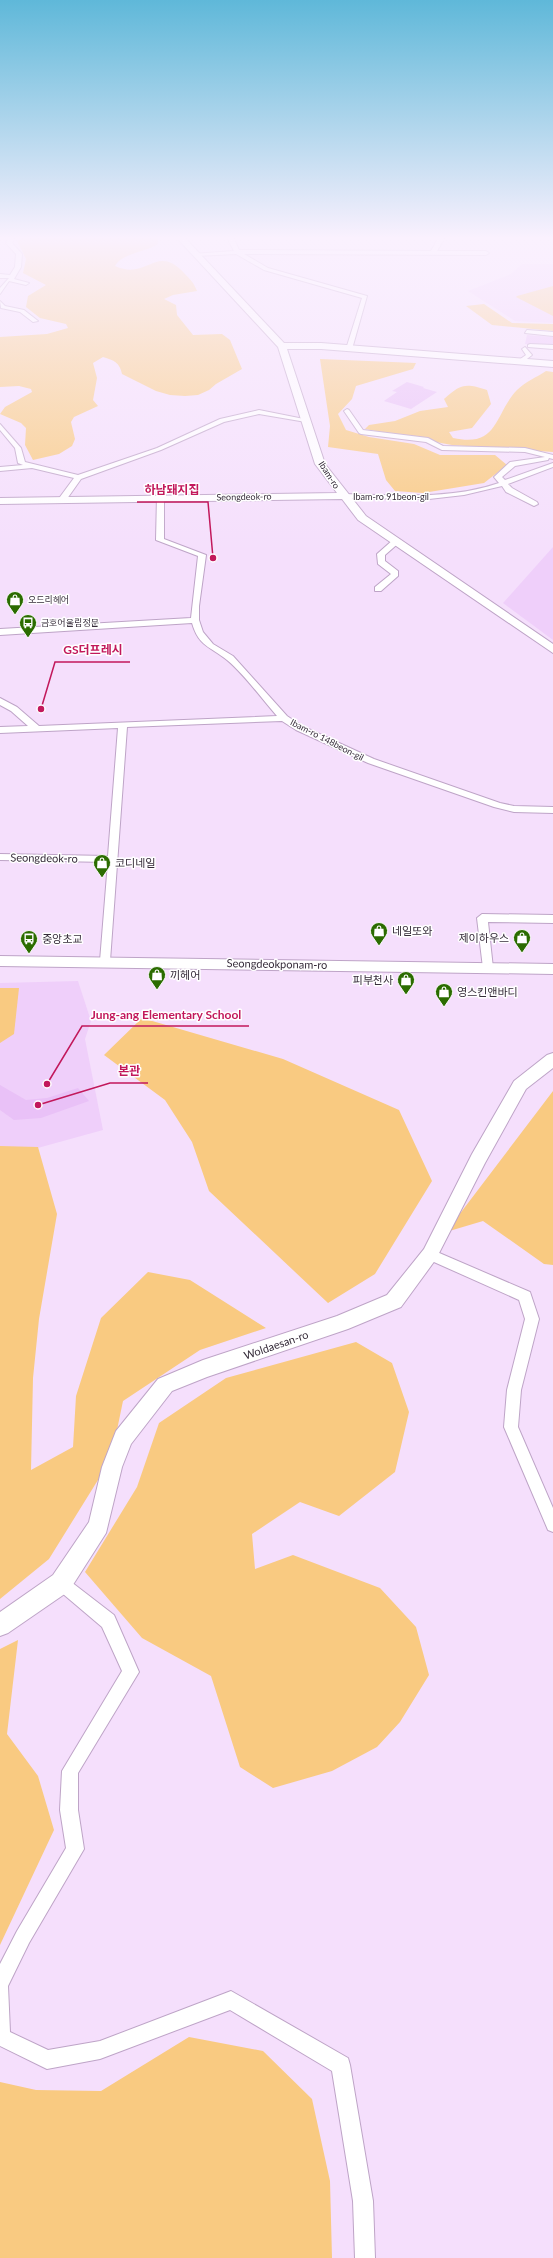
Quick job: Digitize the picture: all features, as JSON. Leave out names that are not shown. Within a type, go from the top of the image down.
[{"type":"street","name":"Ibam-ro","points":[[279,342],[282,346],[320,464],[343,496],[362,518],[553,649]]},
{"type":"street","points":[[349,348],[351,342]]},
{"type":"street","points":[[282,346],[349,348],[553,364]]},
{"type":"street","points":[[521,361],[528,355],[527,347],[553,347]]},
{"type":"street","points":[[347,411],[361,432],[399,435],[428,440],[442,448],[525,450],[553,458]]},
{"type":"street","points":[[0,426],[18,448],[22,463],[78,477],[159,449],[222,420],[259,412],[306,420]]},
{"type":"street","points":[[534,504],[509,490],[498,477],[513,464],[553,458]]},
{"type":"street","points":[[0,469],[22,468],[32,465]]},
{"type":"street","name":"Ibam-ro 91beon-gil","points":[[343,496],[427,498],[480,490],[504,484],[539,469],[553,466]]},
{"type":"street","points":[[61,501],[78,477]]},
{"type":"street","name":"Seongdeok-ro","points":[[0,501],[343,496]]},
{"type":"street","name":"Ibam-ro 148beon-gil","points":[[160,498],[160,540],[202,555],[195,620],[199,634],[210,646],[230,658],[284,718],[300,728],[371,762],[497,805],[514,809],[553,810]]},
{"type":"street","points":[[378,589],[394,576],[395,573],[381,562],[379,558],[384,549],[397,541]]},
{"type":"street","points":[[0,632],[195,620]]},
{"type":"street","points":[[0,701],[14,708],[36,728]]},
{"type":"street","points":[[0,730],[284,718]]},
{"type":"street","points":[[105,961],[111,859],[123,725]]},
{"type":"street","name":"Seongdeok-ro","points":[[0,857],[111,859]]},
{"type":"street","points":[[488,968],[482,918],[553,919]]},
{"type":"street","name":"Seongdeokponam-ro","points":[[0,961],[105,961],[553,969]]},
{"type":"street","name":"Woldaesan-ro","points":[[0,1625],[61,1583],[99,1526],[112,1467],[123,1438],[165,1385],[203,1370],[340,1323],[394,1301],[430,1254],[478,1159],[520,1085],[553,1059]]},
{"type":"street","points":[[430,1254],[525,1296],[532,1319],[514,1390],[511,1427],[553,1525]]},
{"type":"street","points":[[0,1983],[23,1937],[75,1849],[69,1810],[70,1771],[132,1672],[108,1621],[61,1583]]},
{"type":"street","points":[[0,1988],[1,2037],[47,2060],[100,2050],[231,2000],[341,2066],[363,2201],[364,2258]]},
{"type":"shaded area","points":[[0,342],[231,342],[242,369],[216,384],[209,390],[198,395],[170,395],[156,391],[122,374],[120,367],[116,362],[103,357],[93,363],[97,378],[93,400],[98,406],[74,417],[71,422],[75,439],[72,446],[59,454],[33,460],[25,445],[26,428],[21,423],[0,414],[5,407],[32,392],[31,389],[19,386],[0,387]]},
{"type":"shaded area","points":[[320,359],[416,363],[413,369],[356,386],[352,399],[338,414],[346,430],[369,437],[414,444],[440,455],[495,455],[507,465],[484,483],[423,493],[395,491],[386,480],[378,454],[328,447],[330,426]]},
{"type":"shaded area","points":[[546,371],[553,372],[553,452],[452,445],[365,429],[369,425],[395,421],[420,411],[448,407],[444,399],[459,388],[464,386],[473,386],[487,390],[491,404],[472,428],[449,432],[453,438],[468,440],[479,438],[487,434],[494,427],[510,399],[520,387]]},
{"type":"shaded area","points":[[553,547],[553,640],[503,603]]},
{"type":"shaded area","points":[[78,981],[91,1021],[85,1039],[103,1130],[16,1154],[0,1155],[0,983]]},
{"type":"shaded area","points":[[0,988],[19,988],[14,1034],[0,1043]]},
{"type":"shaded area","points":[[142,1018],[283,1059],[399,1110],[432,1181],[375,1274],[328,1303],[209,1191],[192,1142],[165,1100],[104,1055]]},
{"type":"shaded area","points":[[553,1091],[553,1265],[544,1264],[483,1221],[446,1232]]},
{"type":"shaded area","points":[[0,1146],[38,1147],[57,1214],[39,1319],[33,1378],[31,1470],[73,1447],[76,1396],[101,1318],[148,1272],[190,1280],[266,1328],[200,1350],[123,1401],[111,1459],[49,1559],[0,1599]]},
{"type":"shaded area","points":[[356,1342],[392,1363],[409,1412],[395,1472],[339,1516],[300,1502],[252,1534],[255,1569],[293,1555],[380,1588],[416,1627],[429,1675],[400,1722],[377,1747],[332,1771],[273,1788],[240,1767],[211,1676],[142,1638],[85,1572],[137,1487],[159,1423],[226,1378]]},
{"type":"shaded area","points":[[18,1640],[7,1734],[38,1776],[54,1830],[0,1945],[0,1649]]},
{"type":"shaded area","points":[[189,2037],[263,2051],[312,2099],[330,2181],[332,2258],[0,2258],[0,2082],[36,2090],[101,2091]]},
{"type":"building","points":[[525,342],[553,342],[553,344],[525,344]]},
{"type":"building","points":[[407,382],[437,392],[411,409],[384,401],[397,392],[392,391]]},
{"type":"building","points":[[0,1085],[26,1100],[47,1098],[78,1088],[89,1101],[41,1118],[14,1120],[0,1110]]},
{"type":"place","name":"하남돼지집","points":[[213,558]]},
{"type":"place","name":"오드리헤어","points":[[15,615]]},
{"type":"place","name":"금호어울림정문","points":[[28,638]]},
{"type":"place","name":"GS더프레시","points":[[41,709]]},
{"type":"place","name":"코디네일","points":[[102,878]]},
{"type":"place","name":"네일또와","points":[[379,946]]},
{"type":"place","name":"제이하우스","points":[[522,953]]},
{"type":"place","name":"중앙초교","points":[[29,954]]},
{"type":"place","name":"끼헤어","points":[[157,990]]},
{"type":"place","name":"피부천사","points":[[406,995]]},
{"type":"place","name":"영스킨앤바디","points":[[444,1007]]},
{"type":"place","name":"Jung-ang Elementary School","points":[[47,1084]]},
{"type":"place","name":"본관","points":[[38,1105]]}]
